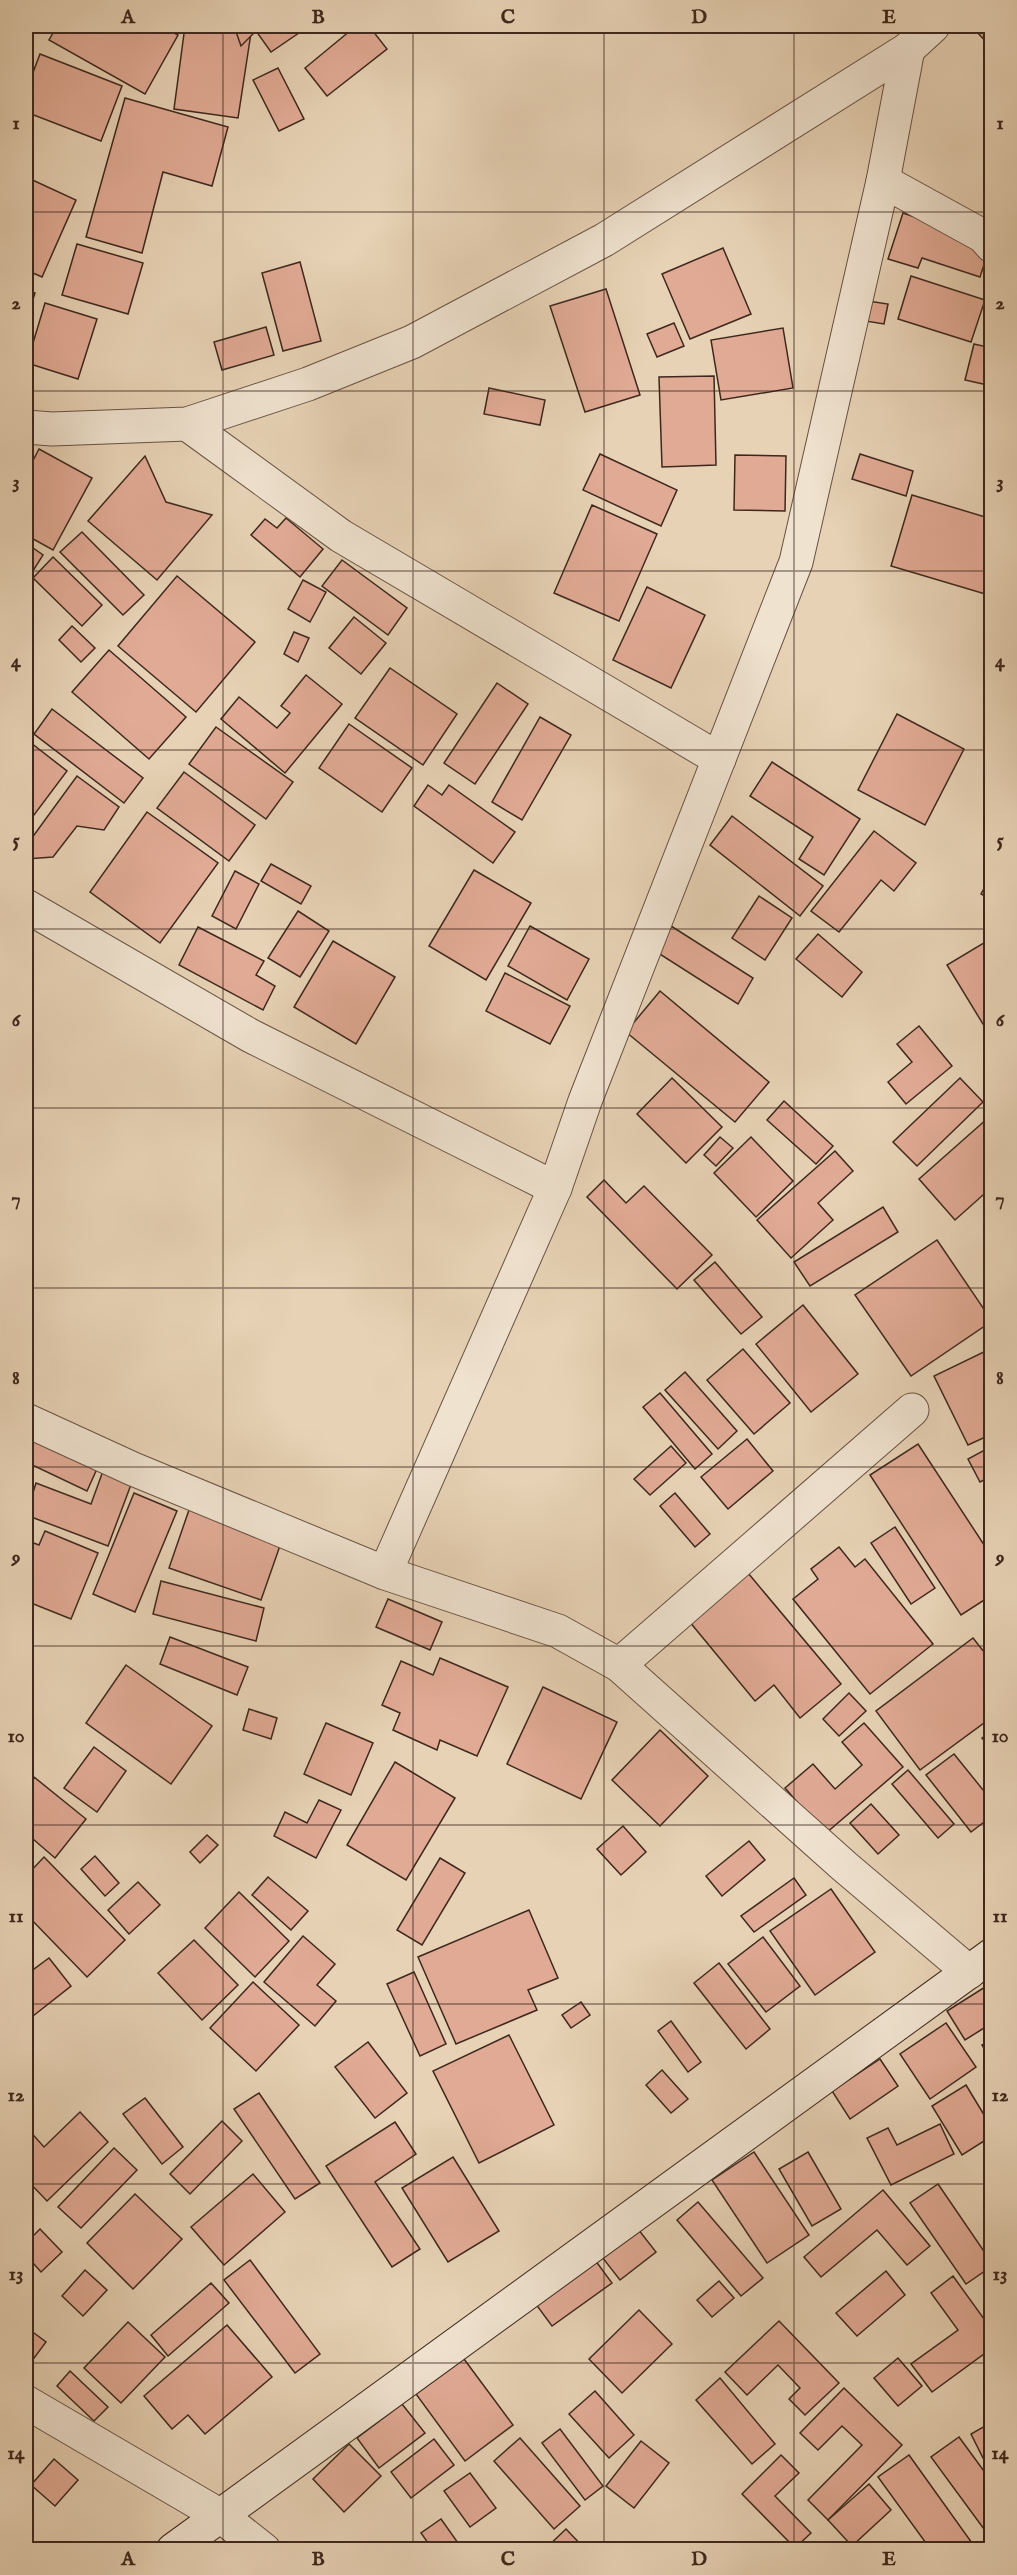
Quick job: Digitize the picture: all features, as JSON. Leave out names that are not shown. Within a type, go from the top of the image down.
[{"type":"street","points":[[26,427],[52,429],[187,424],[308,384],[422,337],[604,240],[908,49],[933,26]]},
{"type":"street","points":[[385,1573],[555,1188],[585,1101],[796,562],[883,181],[908,49]]},
{"type":"street","points":[[883,181],[983,236],[992,246]]},
{"type":"street","points":[[187,424],[341,536],[719,759]]},
{"type":"street","points":[[26,906],[251,1036],[555,1188]]},
{"type":"street","points":[[619,1665],[912,1410]]},
{"type":"street","points":[[26,1420],[133,1469],[385,1573],[558,1631],[619,1665],[844,1866],[980,1964],[173,2550]]},
{"type":"street","points":[[26,2402],[221,2516],[264,2550]]},
{"type":"building","points":[[57,26],[161,26],[178,35],[145,94],[49,40]]},
{"type":"building","points":[[185,26],[251,33],[238,118],[174,109]]},
{"type":"building","points":[[234,26],[261,26],[241,46]]},
{"type":"building","points":[[263,26],[309,26],[271,52],[256,31]]},
{"type":"building","points":[[356,26],[369,26],[387,49],[327,96],[305,68]]},
{"type":"building","points":[[984,26],[992,26],[992,48],[977,32]]},
{"type":"building","points":[[40,54],[122,86],[101,141],[26,112],[26,91]]},
{"type":"building","points":[[278,68],[304,119],[279,131],[253,80]]},
{"type":"building","points":[[125,98],[228,127],[212,186],[163,172],[142,253],[86,237]]},
{"type":"building","points":[[26,177],[76,200],[42,277],[26,270]]},
{"type":"building","points":[[903,213],[991,243],[980,277],[922,258],[918,268],[888,259]]},
{"type":"building","points":[[77,244],[143,263],[128,314],[62,295]]},
{"type":"building","points":[[723,248],[751,314],[690,339],[662,274]]},
{"type":"building","points":[[300,262],[321,341],[283,351],[262,273]]},
{"type":"building","points":[[911,276],[985,300],[971,342],[898,319]]},
{"type":"building","points":[[606,289],[640,395],[585,412],[550,306]]},
{"type":"building","points":[[26,290],[35,293],[26,322]]},
{"type":"building","points":[[868,301],[888,304],[884,324],[865,321]]},
{"type":"building","points":[[45,303],[97,319],[78,379],[27,363]]},
{"type":"building","points":[[674,323],[684,346],[657,357],[647,334]]},
{"type":"building","points":[[266,327],[274,355],[222,370],[214,342]]},
{"type":"building","points":[[783,328],[793,388],[721,400],[711,340]]},
{"type":"building","points":[[974,344],[992,348],[992,386],[965,380]]},
{"type":"building","points":[[714,376],[716,465],[662,467],[659,377]]},
{"type":"building","points":[[489,388],[545,400],[540,425],[484,414]]},
{"type":"building","points":[[39,449],[92,478],[53,550],[26,535],[26,474]]},
{"type":"building","points":[[600,454],[677,490],[661,526],[583,490]]},
{"type":"building","points":[[860,454],[913,471],[906,496],[852,479]]},
{"type":"building","points":[[735,455],[786,456],[785,511],[734,510]]},
{"type":"building","points":[[145,456],[166,502],[212,515],[157,580],[88,521]]},
{"type":"building","points":[[912,495],[992,519],[992,596],[891,566]]},
{"type":"building","points":[[592,505],[657,534],[619,621],[554,593]]},
{"type":"building","points":[[286,518],[323,549],[300,577],[251,535],[265,519],[277,528]]},
{"type":"building","points":[[82,532],[144,595],[123,615],[60,552]]},
{"type":"building","points":[[26,543],[43,555],[26,582]]},
{"type":"building","points":[[53,557],[102,605],[82,626],[33,578]]},
{"type":"building","points":[[342,560],[407,608],[388,635],[322,586]]},
{"type":"building","points":[[177,576],[255,642],[196,712],[118,646]]},
{"type":"building","points":[[303,580],[326,592],[310,622],[288,609]]},
{"type":"building","points":[[647,587],[705,615],[671,688],[613,660]]},
{"type":"building","points":[[354,617],[386,643],[361,674],[329,648]]},
{"type":"building","points":[[72,626],[95,648],[81,662],[59,640]]},
{"type":"building","points":[[294,632],[309,638],[298,662],[284,654]]},
{"type":"building","points":[[109,650],[186,717],[149,759],[72,692]]},
{"type":"building","points":[[390,668],[457,714],[423,765],[355,718]]},
{"type":"building","points":[[306,675],[342,704],[285,773],[221,719],[239,697],[277,728],[290,713],[281,706]]},
{"type":"building","points":[[497,683],[528,704],[475,784],[444,763]]},
{"type":"building","points":[[52,709],[143,778],[124,803],[34,734]]},
{"type":"building","points":[[897,714],[964,749],[925,825],[858,790]]},
{"type":"building","points":[[540,717],[571,735],[522,820],[492,802]]},
{"type":"building","points":[[349,724],[412,768],[382,812],[319,768]]},
{"type":"building","points":[[216,727],[293,782],[266,819],[189,764]]},
{"type":"building","points":[[26,739],[67,771],[34,815],[26,808]]},
{"type":"building","points":[[772,762],[860,819],[824,875],[799,859],[813,837],[750,796]]},
{"type":"building","points":[[184,772],[255,825],[229,861],[157,808]]},
{"type":"building","points":[[77,776],[119,807],[104,830],[77,826],[53,857],[26,859],[26,846]]},
{"type":"building","points":[[428,785],[442,795],[449,785],[515,832],[493,863],[414,806]]},
{"type":"building","points":[[147,812],[218,863],[160,943],[90,892]]},
{"type":"building","points":[[732,816],[823,886],[800,916],[710,845]]},
{"type":"building","points":[[874,831],[916,863],[894,891],[881,880],[839,932],[811,911]]},
{"type":"building","points":[[271,864],[311,886],[301,904],[261,881]]},
{"type":"building","points":[[474,870],[531,903],[486,980],[429,946]]},
{"type":"building","points":[[235,871],[259,884],[236,929],[212,916]]},
{"type":"building","points":[[992,874],[992,900],[981,894]]},
{"type":"building","points":[[759,896],[792,918],[765,960],[732,938]]},
{"type":"building","points":[[298,911],[329,931],[300,977],[268,958]]},
{"type":"building","points":[[530,926],[589,959],[567,1000],[508,966]]},
{"type":"building","points":[[671,926],[753,978],[738,1004],[655,951]]},
{"type":"building","points":[[198,927],[264,961],[256,975],[275,986],[263,1010],[179,965]]},
{"type":"building","points":[[818,934],[862,972],[842,997],[796,959]]},
{"type":"building","points":[[992,938],[992,1025],[986,1029],[947,965]]},
{"type":"building","points":[[333,941],[395,977],[356,1044],[294,1007]]},
{"type":"building","points":[[505,973],[570,1006],[550,1044],[486,1011]]},
{"type":"building","points":[[660,991],[769,1082],[735,1122],[626,1032]]},
{"type":"building","points":[[919,1026],[952,1066],[906,1104],[888,1082],[912,1062],[897,1044]]},
{"type":"building","points":[[672,1078],[722,1127],[686,1163],[637,1114]]},
{"type":"building","points":[[960,1078],[983,1102],[917,1166],[893,1142]]},
{"type":"building","points":[[784,1101],[833,1146],[816,1164],[767,1120]]},
{"type":"building","points":[[988,1118],[992,1122],[992,1187],[955,1220],[919,1179]]},
{"type":"building","points":[[720,1137],[733,1148],[716,1166],[704,1155]]},
{"type":"building","points":[[751,1137],[793,1181],[756,1217],[714,1173]]},
{"type":"building","points":[[835,1151],[853,1171],[818,1203],[833,1220],[791,1258],[757,1220]]},
{"type":"building","points":[[604,1180],[626,1203],[644,1186],[712,1255],[677,1289],[587,1197]]},
{"type":"building","points":[[883,1207],[898,1232],[810,1286],[794,1262]]},
{"type":"building","points":[[937,1240],[992,1321],[911,1376],[855,1295]]},
{"type":"building","points":[[715,1262],[762,1317],[741,1334],[694,1280]]},
{"type":"building","points":[[803,1305],[858,1374],[811,1412],[756,1344]]},
{"type":"building","points":[[743,1349],[790,1403],[754,1434],[707,1380]]},
{"type":"building","points":[[990,1349],[992,1434],[968,1445],[934,1376]]},
{"type":"building","points":[[685,1372],[737,1431],[718,1449],[665,1390]]},
{"type":"building","points":[[660,1393],[712,1454],[695,1469],[643,1407]]},
{"type":"building","points":[[36,1432],[100,1462],[87,1491],[26,1462],[26,1455]]},
{"type":"building","points":[[747,1439],[773,1471],[728,1509],[701,1477]]},
{"type":"building","points":[[918,1444],[992,1557],[992,1595],[961,1615],[870,1475]]},
{"type":"building","points":[[671,1446],[686,1463],[650,1495],[634,1479]]},
{"type":"building","points":[[992,1446],[992,1476],[980,1482],[968,1459]]},
{"type":"building","points":[[103,1471],[132,1482],[108,1546],[26,1515],[36,1483],[91,1504]]},
{"type":"building","points":[[134,1493],[177,1511],[135,1612],[93,1594]]},
{"type":"building","points":[[675,1493],[710,1534],[695,1547],[660,1506]]},
{"type":"building","points":[[190,1507],[282,1540],[261,1600],[169,1568]]},
{"type":"building","points":[[895,1527],[935,1588],[911,1604],[871,1543]]},
{"type":"building","points":[[45,1531],[98,1553],[71,1619],[26,1601],[26,1554],[31,1542],[39,1545]]},
{"type":"building","points":[[839,1547],[855,1567],[865,1559],[933,1644],[870,1694],[793,1599],[818,1579],[811,1569]]},
{"type":"building","points":[[748,1573],[841,1684],[800,1718],[774,1685],[755,1701],[689,1621]]},
{"type":"building","points":[[161,1581],[264,1608],[256,1641],[153,1614]]},
{"type":"building","points":[[388,1599],[442,1622],[430,1650],[376,1627]]},
{"type":"building","points":[[170,1637],[248,1667],[237,1695],[160,1664]]},
{"type":"building","points":[[973,1638],[992,1662],[992,1717],[920,1770],[876,1711]]},
{"type":"building","points":[[440,1658],[508,1687],[477,1756],[440,1740],[437,1750],[393,1730],[400,1713],[382,1705],[401,1661],[433,1675]]},
{"type":"building","points":[[126,1665],[212,1726],[171,1784],[86,1723]]},
{"type":"building","points":[[543,1687],[617,1722],[581,1799],[507,1764]]},
{"type":"building","points":[[849,1693],[866,1711],[839,1736],[823,1719]]},
{"type":"building","points":[[249,1709],[277,1718],[271,1739],[243,1730]]},
{"type":"building","points":[[326,1723],[373,1743],[351,1795],[304,1774]]},
{"type":"building","points":[[864,1723],[903,1767],[825,1834],[785,1788],[813,1764],[835,1789],[862,1765],[842,1742]]},
{"type":"building","points":[[660,1730],[708,1776],[660,1826],[612,1780]]},
{"type":"building","points":[[992,1730],[992,1749],[982,1738]]},
{"type":"building","points":[[94,1747],[126,1771],[97,1812],[64,1788]]},
{"type":"building","points":[[954,1754],[992,1801],[992,1816],[971,1832],[926,1775]]},
{"type":"building","points":[[395,1762],[455,1798],[406,1880],[347,1845]]},
{"type":"building","points":[[908,1770],[954,1824],[938,1838],[892,1784]]},
{"type":"building","points":[[34,1777],[86,1819],[55,1858],[26,1833],[26,1787]]},
{"type":"building","points":[[319,1800],[341,1810],[316,1858],[274,1836],[285,1812],[307,1823]]},
{"type":"building","points":[[871,1804],[899,1835],[878,1854],[850,1823]]},
{"type":"building","points":[[623,1826],[646,1852],[621,1875],[597,1849]]},
{"type":"building","points":[[207,1835],[218,1845],[200,1863],[190,1852]]},
{"type":"building","points":[[749,1841],[765,1860],[722,1896],[706,1876]]},
{"type":"building","points":[[95,1856],[119,1883],[105,1896],[81,1869]]},
{"type":"building","points":[[44,1857],[125,1940],[87,1977],[26,1914],[26,1876]]},
{"type":"building","points":[[440,1858],[465,1873],[422,1945],[397,1930]]},
{"type":"building","points":[[268,1877],[308,1911],[291,1930],[252,1895]]},
{"type":"building","points":[[794,1878],[806,1895],[754,1932],[741,1916]]},
{"type":"building","points":[[138,1882],[160,1905],[129,1934],[108,1910]]},
{"type":"building","points":[[831,1889],[875,1952],[815,1995],[770,1931]]},
{"type":"building","points":[[239,1892],[289,1941],[255,1977],[205,1928]]},
{"type":"building","points":[[529,1910],[558,1978],[528,1990],[537,2010],[456,2044],[418,1957]]},
{"type":"building","points":[[303,1936],[335,1964],[317,1985],[336,2001],[315,2026],[264,1982]]},
{"type":"building","points":[[763,1937],[800,1986],[766,2012],[728,1964]]},
{"type":"building","points":[[194,1940],[238,1985],[202,2020],[158,1973]]},
{"type":"building","points":[[49,1958],[71,1986],[33,2016],[26,2007],[26,1975]]},
{"type":"building","points":[[719,1963],[770,2029],[746,2049],[694,1983]]},
{"type":"building","points":[[414,1972],[446,2044],[420,2056],[387,1984]]},
{"type":"building","points":[[253,1982],[299,2025],[256,2071],[210,2028]]},
{"type":"building","points":[[985,1987],[992,1996],[992,2023],[965,2040],[947,2011]]},
{"type":"building","points":[[581,2002],[590,2015],[571,2028],[562,2015]]},
{"type":"building","points":[[671,2021],[701,2062],[688,2072],[658,2031]]},
{"type":"building","points":[[946,2023],[976,2067],[930,2099],[900,2054]]},
{"type":"building","points":[[509,2035],[554,2125],[479,2163],[433,2071]]},
{"type":"building","points":[[992,2040],[992,2061],[982,2045]]},
{"type":"building","points":[[368,2042],[407,2093],[375,2118],[335,2067]]},
{"type":"building","points":[[880,2059],[898,2086],[850,2119],[832,2091]]},
{"type":"building","points":[[662,2070],[688,2099],[671,2113],[646,2085]]},
{"type":"building","points":[[966,2085],[992,2128],[992,2136],[962,2155],[932,2106]]},
{"type":"building","points":[[259,2093],[320,2183],[295,2199],[234,2109]]},
{"type":"building","points":[[145,2098],[183,2147],[162,2164],[123,2114]]},
{"type":"building","points":[[80,2112],[108,2142],[47,2201],[26,2179],[26,2131],[28,2129],[44,2147]]},
{"type":"building","points":[[222,2121],[242,2141],[190,2194],[170,2174]]},
{"type":"building","points":[[395,2122],[416,2154],[375,2182],[420,2249],[392,2267],[326,2166]]},
{"type":"building","points":[[940,2124],[954,2154],[891,2185],[867,2138],[888,2128],[897,2145]]},
{"type":"building","points":[[114,2148],[137,2170],[81,2228],[58,2207]]},
{"type":"building","points":[[754,2152],[809,2235],[767,2263],[712,2180]]},
{"type":"building","points":[[808,2152],[841,2209],[812,2226],[779,2169]]},
{"type":"building","points":[[453,2157],[499,2231],[448,2262],[402,2188]]},
{"type":"building","points":[[253,2174],[285,2212],[224,2265],[191,2227]]},
{"type":"building","points":[[938,2184],[992,2263],[992,2266],[966,2284],[910,2203]]},
{"type":"building","points":[[883,2190],[930,2246],[907,2265],[877,2230],[821,2277],[804,2257]]},
{"type":"building","points":[[135,2194],[182,2239],[133,2289],[87,2243]]},
{"type":"building","points":[[698,2202],[763,2278],[741,2296],[677,2220]]},
{"type":"building","points":[[40,2229],[62,2252],[41,2272],[26,2255],[26,2243]]},
{"type":"building","points":[[638,2229],[656,2252],[620,2280],[602,2257]]},
{"type":"building","points":[[250,2260],[320,2354],[295,2373],[224,2280]]},
{"type":"building","points":[[595,2260],[612,2283],[552,2326],[535,2303]]},
{"type":"building","points":[[85,2270],[107,2290],[83,2316],[62,2296]]},
{"type":"building","points":[[886,2271],[905,2295],[857,2336],[836,2313]]},
{"type":"building","points":[[953,2276],[992,2330],[992,2348],[932,2392],[911,2364],[958,2330],[931,2293]]},
{"type":"building","points":[[719,2281],[734,2298],[712,2317],[697,2300]]},
{"type":"building","points":[[211,2283],[229,2303],[168,2356],[151,2335]]},
{"type":"building","points":[[639,2310],[672,2344],[622,2393],[589,2359]]},
{"type":"building","points":[[779,2321],[839,2383],[805,2415],[789,2399],[800,2388],[778,2365],[747,2395],[725,2372]]},
{"type":"building","points":[[128,2322],[165,2357],[121,2403],[84,2368]]},
{"type":"building","points":[[227,2325],[272,2377],[205,2434],[188,2415],[172,2429],[144,2396]]},
{"type":"building","points":[[26,2327],[46,2342],[26,2369]]},
{"type":"building","points":[[898,2358],[922,2386],[898,2406],[874,2378]]},
{"type":"building","points":[[464,2359],[513,2425],[465,2461],[416,2394]]},
{"type":"building","points":[[70,2371],[108,2407],[94,2421],[57,2386]]},
{"type":"building","points":[[720,2378],[775,2444],[752,2464],[696,2400]]},
{"type":"building","points":[[844,2388],[902,2445],[828,2520],[808,2500],[862,2445],[842,2426],[818,2450],[800,2433]]},
{"type":"building","points":[[595,2391],[634,2435],[609,2458],[569,2414]]},
{"type":"building","points":[[402,2404],[425,2433],[379,2468],[357,2438]]},
{"type":"building","points":[[992,2422],[992,2454],[983,2458],[971,2434]]},
{"type":"building","points":[[560,2429],[603,2486],[585,2500],[542,2443]]},
{"type":"building","points":[[959,2437],[992,2482],[992,2540],[931,2457]]},
{"type":"building","points":[[520,2438],[580,2506],[554,2529],[494,2461]]},
{"type":"building","points":[[434,2439],[454,2465],[411,2498],[391,2472]]},
{"type":"building","points":[[641,2441],[669,2463],[634,2508],[606,2486]]},
{"type":"building","points":[[349,2444],[381,2476],[344,2512],[313,2479]]},
{"type":"building","points":[[781,2455],[799,2473],[775,2496],[811,2533],[795,2548],[742,2494]]},
{"type":"building","points":[[909,2455],[977,2550],[931,2550],[878,2477]]},
{"type":"building","points":[[54,2459],[78,2480],[55,2506],[31,2485]]},
{"type":"building","points":[[470,2473],[496,2508],[470,2527],[444,2491]]},
{"type":"building","points":[[869,2484],[891,2510],[852,2546],[828,2520]]},
{"type":"building","points":[[441,2519],[463,2550],[433,2550],[421,2533]]},
{"type":"building","points":[[566,2529],[586,2550],[544,2550]]}]
